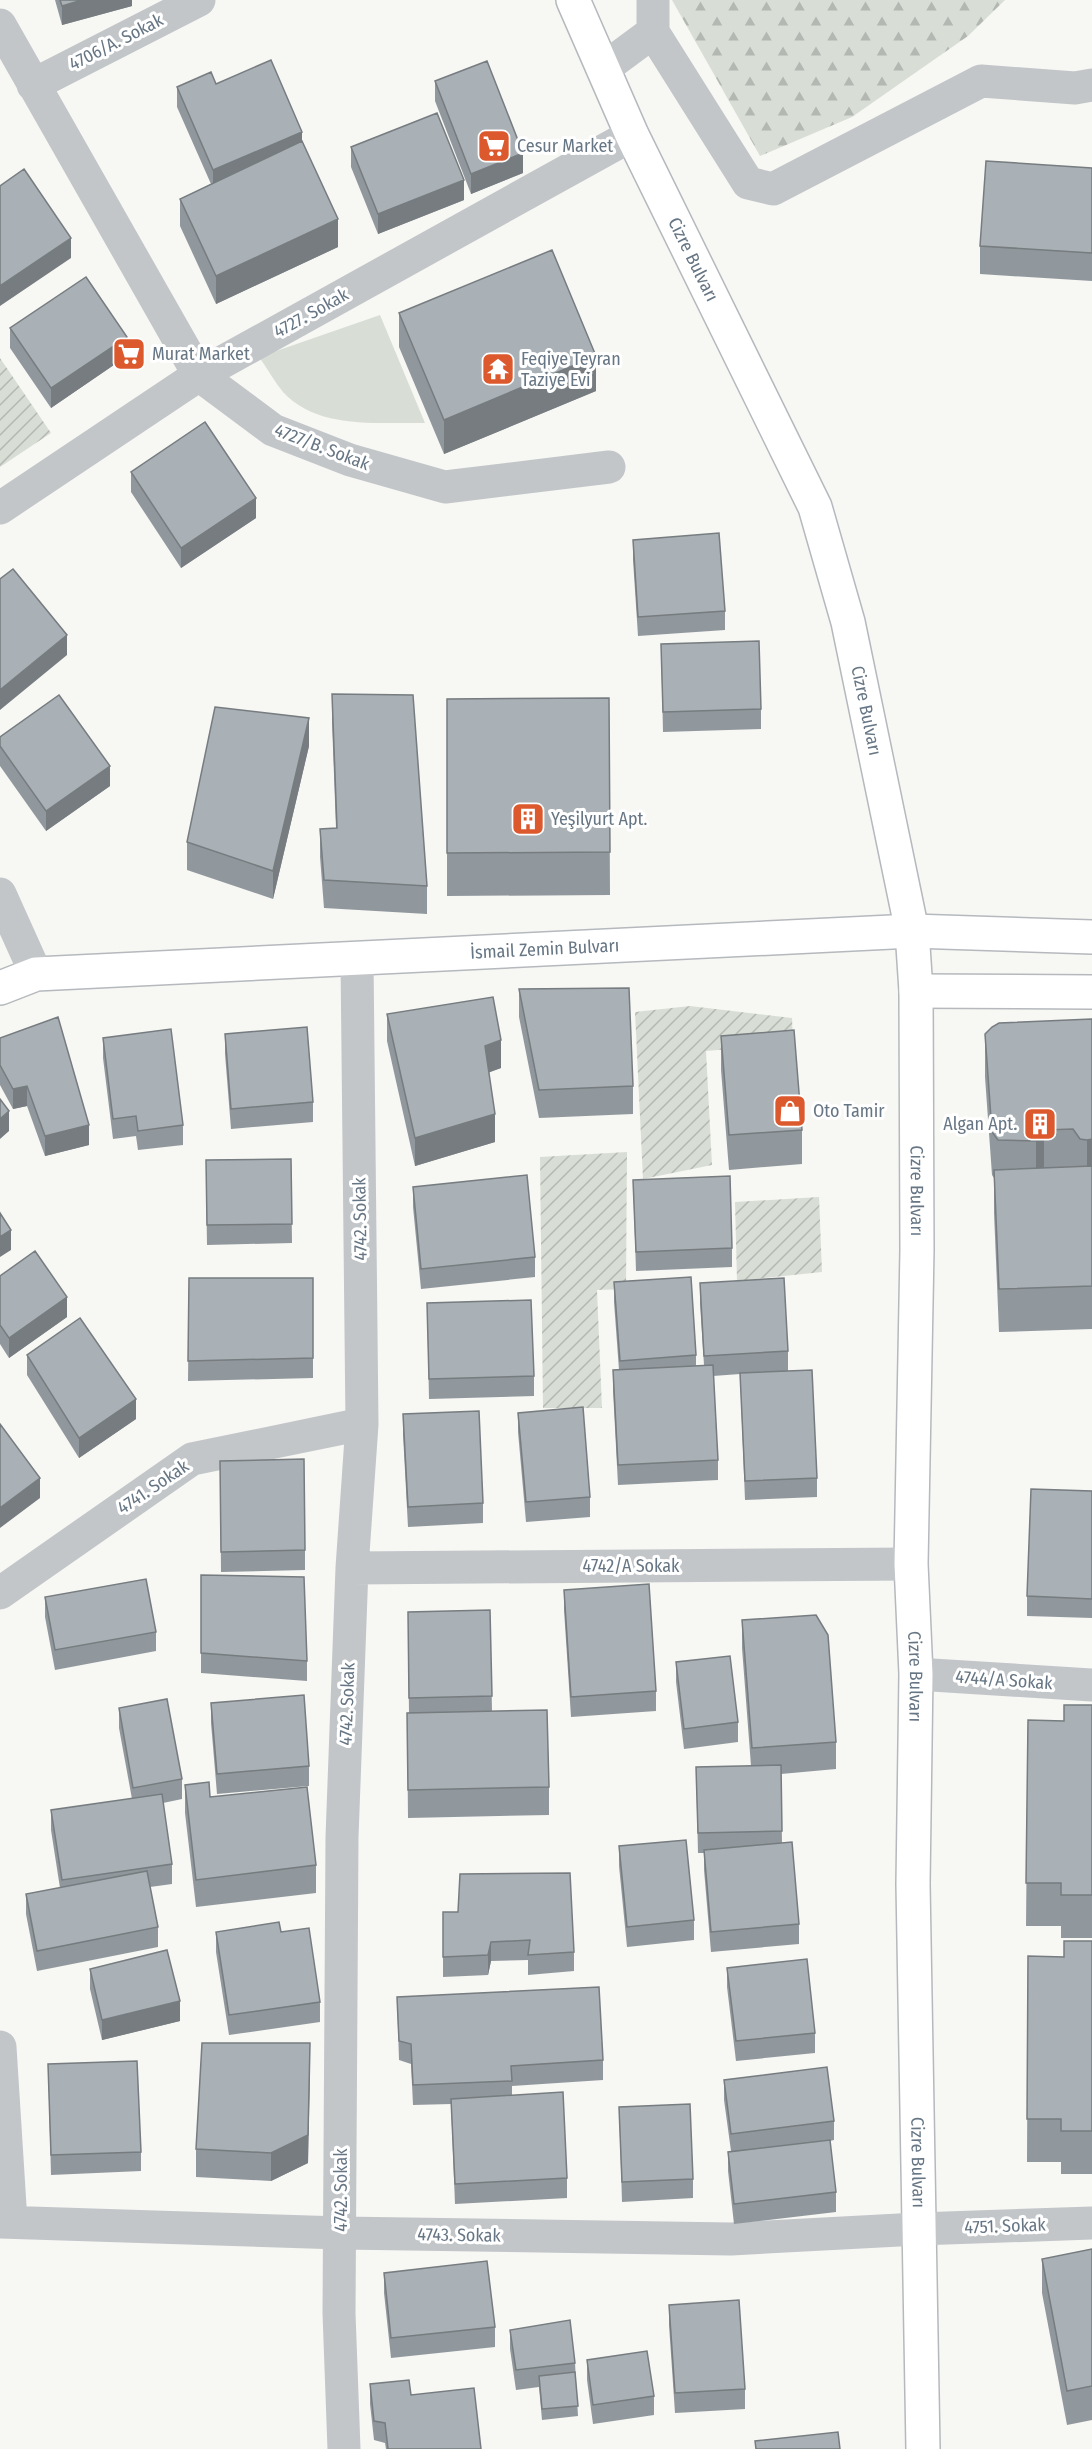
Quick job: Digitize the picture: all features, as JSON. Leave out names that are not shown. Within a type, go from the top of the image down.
[{"type":"main road","name":"Cizre Bulvarı","points":[[573,0],[632,135],[815,507],[848,622],[912,931],[916,991],[917,1250],[911,1564],[916,1674],[913,1884],[923,2449]]},
{"type":"main road","name":"İsmail Zemin Bulvarı","points":[[0,988],[36,974],[912,931],[1092,937]]},
{"type":"main road","points":[[916,991],[1092,992]]},
{"type":"street","name":"4706/A. Sokak","points":[[33,85],[199,0]]},
{"type":"street","points":[[603,69],[653,16],[748,183],[773,189],[981,81],[1075,88],[1092,85]]},
{"type":"street","name":"4727/B. Sokak","points":[[0,25],[199,375],[273,430],[350,460],[445,487],[609,467]]},
{"type":"street","name":"4727. Sokak","points":[[0,508],[199,375],[632,135]]},
{"type":"street","points":[[0,894],[36,974]]},
{"type":"street","name":"4742. Sokak","points":[[344,2449],[339,2313],[342,1837],[352,1568],[362,1424],[357,960]]},
{"type":"street","name":"4741. Sokak","points":[[0,1593],[192,1459],[362,1424]]},
{"type":"street","name":"4742/A Sokak","points":[[352,1568],[911,1564]]},
{"type":"street","name":"4744/A Sokak","points":[[916,1674],[1092,1685]]},
{"type":"street","points":[[0,2047],[5,2222]]},
{"type":"street","name":"4743. Sokak","points":[[5,2222],[341,2233],[731,2239],[918,2229]]},
{"type":"street","name":"4751. Sokak","points":[[918,2229],[1092,2223]]},
{"type":"green space","points":[[672,0],[1005,0],[968,36],[852,117],[760,156]]},
{"type":"green space","points":[[380,315],[425,423],[369,423],[313,413],[297,404],[283,392],[259,357]]},
{"type":"green space","points":[[0,358],[51,433],[0,467]]},
{"type":"green space","points":[[690,1006],[792,1018],[793,1044],[706,1051],[712,1165],[643,1179],[635,1012]]},
{"type":"green space","points":[[627,1152],[626,1289],[597,1290],[602,1408],[543,1408],[540,1157]]},
{"type":"green space","points":[[819,1197],[822,1272],[737,1281],[735,1202]]},
{"type":"building","points":[[60,0],[82,0],[62,6]]},
{"type":"building","points":[[271,60],[302,132],[213,170],[177,87],[211,72],[216,84]]},
{"type":"building","points":[[487,61],[523,153],[471,174],[435,81]]},
{"type":"building","points":[[437,113],[464,180],[378,214],[351,147]]},
{"type":"building","points":[[302,141],[338,219],[216,276],[180,199]]},
{"type":"building","points":[[986,161],[1092,168],[1092,253],[980,246]]},
{"type":"building","points":[[24,169],[71,238],[0,286],[0,186]]},
{"type":"building","name":"Feqiye Teyran Taziye Evi","points":[[552,250],[596,356],[444,420],[399,313]]},
{"type":"building","points":[[86,277],[127,337],[51,388],[10,328]]},
{"type":"building","points":[[205,422],[256,498],[181,548],[131,472]]},
{"type":"building","points":[[719,533],[725,611],[638,617],[633,540]]},
{"type":"building","points":[[13,569],[67,635],[0,690],[0,579]]},
{"type":"building","points":[[759,641],[761,709],[663,712],[661,644]]},
{"type":"building","points":[[332,694],[413,695],[427,886],[324,880],[320,829],[337,828]]},
{"type":"building","points":[[59,695],[110,766],[46,811],[0,746],[0,737]]},
{"type":"building","name":"Yeşilyurt Apt.","points":[[609,698],[610,852],[447,853],[447,699]]},
{"type":"building","points":[[215,707],[309,718],[273,871],[187,842]]},
{"type":"building","points":[[629,988],[633,1086],[539,1090],[519,989]]},
{"type":"building","points":[[493,997],[501,1040],[485,1046],[495,1114],[415,1138],[387,1014]]},
{"type":"building","points":[[58,1017],[89,1125],[45,1136],[27,1086],[13,1089],[0,1065],[0,1038]]},
{"type":"building","name":"Algan Apt.","points":[[1092,1019],[1092,1139],[1080,1139],[1073,1129],[1044,1130],[1036,1141],[998,1140],[992,1132],[985,1034],[999,1023]]},
{"type":"building","points":[[307,1027],[313,1102],[231,1109],[225,1034]]},
{"type":"building","points":[[171,1029],[183,1125],[138,1131],[136,1116],[113,1119],[103,1038]]},
{"type":"building","points":[[794,1030],[802,1130],[729,1135],[721,1036]]},
{"type":"building","points":[[0,1099],[9,1111],[0,1119]]},
{"type":"building","points":[[291,1159],[292,1224],[207,1225],[206,1160]]},
{"type":"building","points":[[1092,1166],[1092,1286],[999,1289],[994,1170]]},
{"type":"building","points":[[527,1175],[535,1257],[421,1269],[413,1187]]},
{"type":"building","points":[[730,1176],[732,1248],[636,1252],[633,1180]]},
{"type":"building","points":[[0,1213],[11,1230],[0,1237]]},
{"type":"building","points":[[35,1251],[67,1297],[9,1338],[0,1325],[0,1276]]},
{"type":"building","points":[[691,1277],[696,1355],[620,1361],[614,1282]]},
{"type":"building","points":[[189,1278],[313,1278],[313,1358],[188,1361]]},
{"type":"building","points":[[784,1278],[788,1351],[704,1356],[700,1283]]},
{"type":"building","points":[[531,1300],[534,1376],[429,1379],[427,1303]]},
{"type":"building","points":[[80,1318],[136,1399],[79,1438],[27,1355]]},
{"type":"building","points":[[713,1365],[718,1460],[618,1465],[613,1370]]},
{"type":"building","points":[[812,1370],[817,1478],[745,1481],[740,1373]]},
{"type":"building","points":[[583,1407],[590,1497],[526,1502],[518,1413]]},
{"type":"building","points":[[479,1411],[483,1503],[408,1507],[403,1414]]},
{"type":"building","points":[[0,1424],[40,1478],[0,1508]]},
{"type":"building","points":[[304,1459],[305,1550],[221,1552],[220,1461]]},
{"type":"building","points":[[1031,1489],[1092,1491],[1092,1599],[1027,1596]]},
{"type":"building","points":[[201,1575],[304,1577],[307,1661],[201,1653]]},
{"type":"building","points":[[146,1579],[156,1632],[55,1650],[45,1597]]},
{"type":"building","points":[[649,1584],[656,1691],[571,1697],[564,1590]]},
{"type":"building","points":[[490,1610],[492,1696],[409,1698],[408,1612]]},
{"type":"building","points":[[816,1615],[828,1635],[836,1742],[752,1748],[742,1620]]},
{"type":"building","points":[[730,1656],[738,1722],[684,1729],[676,1662]]},
{"type":"building","points":[[304,1695],[309,1766],[217,1774],[211,1703]]},
{"type":"building","points":[[167,1699],[182,1779],[133,1788],[119,1708]]},
{"type":"building","points":[[1064,1705],[1092,1705],[1092,1895],[1061,1895],[1061,1883],[1026,1883],[1028,1720],[1064,1721]]},
{"type":"building","points":[[547,1710],[549,1787],[408,1790],[407,1713]]},
{"type":"building","points":[[781,1765],[782,1831],[698,1833],[696,1767]]},
{"type":"building","points":[[209,1782],[210,1797],[307,1787],[316,1865],[196,1880],[185,1785]]},
{"type":"building","points":[[162,1794],[172,1864],[62,1880],[51,1810]]},
{"type":"building","points":[[686,1840],[694,1920],[627,1927],[619,1846]]},
{"type":"building","points":[[792,1842],[799,1924],[711,1932],[704,1850]]},
{"type":"building","points":[[147,1871],[158,1927],[37,1951],[26,1894]]},
{"type":"building","points":[[570,1873],[574,1952],[528,1955],[530,1940],[491,1942],[488,1955],[443,1957],[443,1912],[458,1912],[460,1874]]},
{"type":"building","points":[[279,1922],[281,1932],[309,1928],[320,2002],[229,2015],[216,1932]]},
{"type":"building","points":[[1064,1941],[1092,1941],[1092,2131],[1061,2131],[1061,2119],[1027,2119],[1028,1956],[1064,1957]]},
{"type":"building","points":[[167,1950],[180,2001],[102,2020],[90,1969]]},
{"type":"building","points":[[807,1959],[815,2033],[736,2041],[727,1968]]},
{"type":"building","points":[[599,1987],[603,2060],[511,2066],[512,2081],[413,2085],[411,2044],[399,2041],[397,1997]]},
{"type":"building","points":[[202,2043],[310,2043],[308,2135],[271,2153],[196,2149]]},
{"type":"building","points":[[137,2061],[141,2152],[51,2155],[48,2064]]},
{"type":"building","points":[[827,2067],[834,2121],[731,2134],[724,2080]]},
{"type":"building","points":[[563,2092],[567,2178],[455,2184],[451,2099]]},
{"type":"building","points":[[690,2104],[693,2179],[622,2182],[619,2107]]},
{"type":"building","points":[[830,2140],[836,2192],[734,2204],[728,2152]]},
{"type":"building","points":[[1092,2249],[1092,2386],[1067,2391],[1042,2259]]},
{"type":"building","points":[[487,2261],[495,2327],[391,2338],[384,2273]]},
{"type":"building","points":[[739,2300],[745,2389],[675,2393],[669,2305]]},
{"type":"building","points":[[570,2320],[575,2363],[516,2370],[510,2330]]},
{"type":"building","points":[[647,2351],[654,2396],[593,2405],[587,2360]]},
{"type":"building","points":[[575,2372],[578,2406],[542,2409],[539,2376]]},
{"type":"building","points":[[409,2380],[411,2395],[474,2388],[481,2449],[388,2449],[385,2423],[374,2421],[370,2384]]},
{"type":"building","points":[[838,2432],[840,2449],[756,2449],[755,2441]]},
{"type":"place","name":"Cesur Market","points":[[494,146]]},
{"type":"place","name":"Murat Market","points":[[129,354]]},
{"type":"place","name":"Feqiye Teyran Taziye Evi","points":[[498,369]]},
{"type":"place","name":"Yeşilyurt Apt.","points":[[528,819]]},
{"type":"place","name":"Oto Tamir","points":[[790,1111]]},
{"type":"place","name":"Algan Apt.","points":[[1040,1124]]}]
